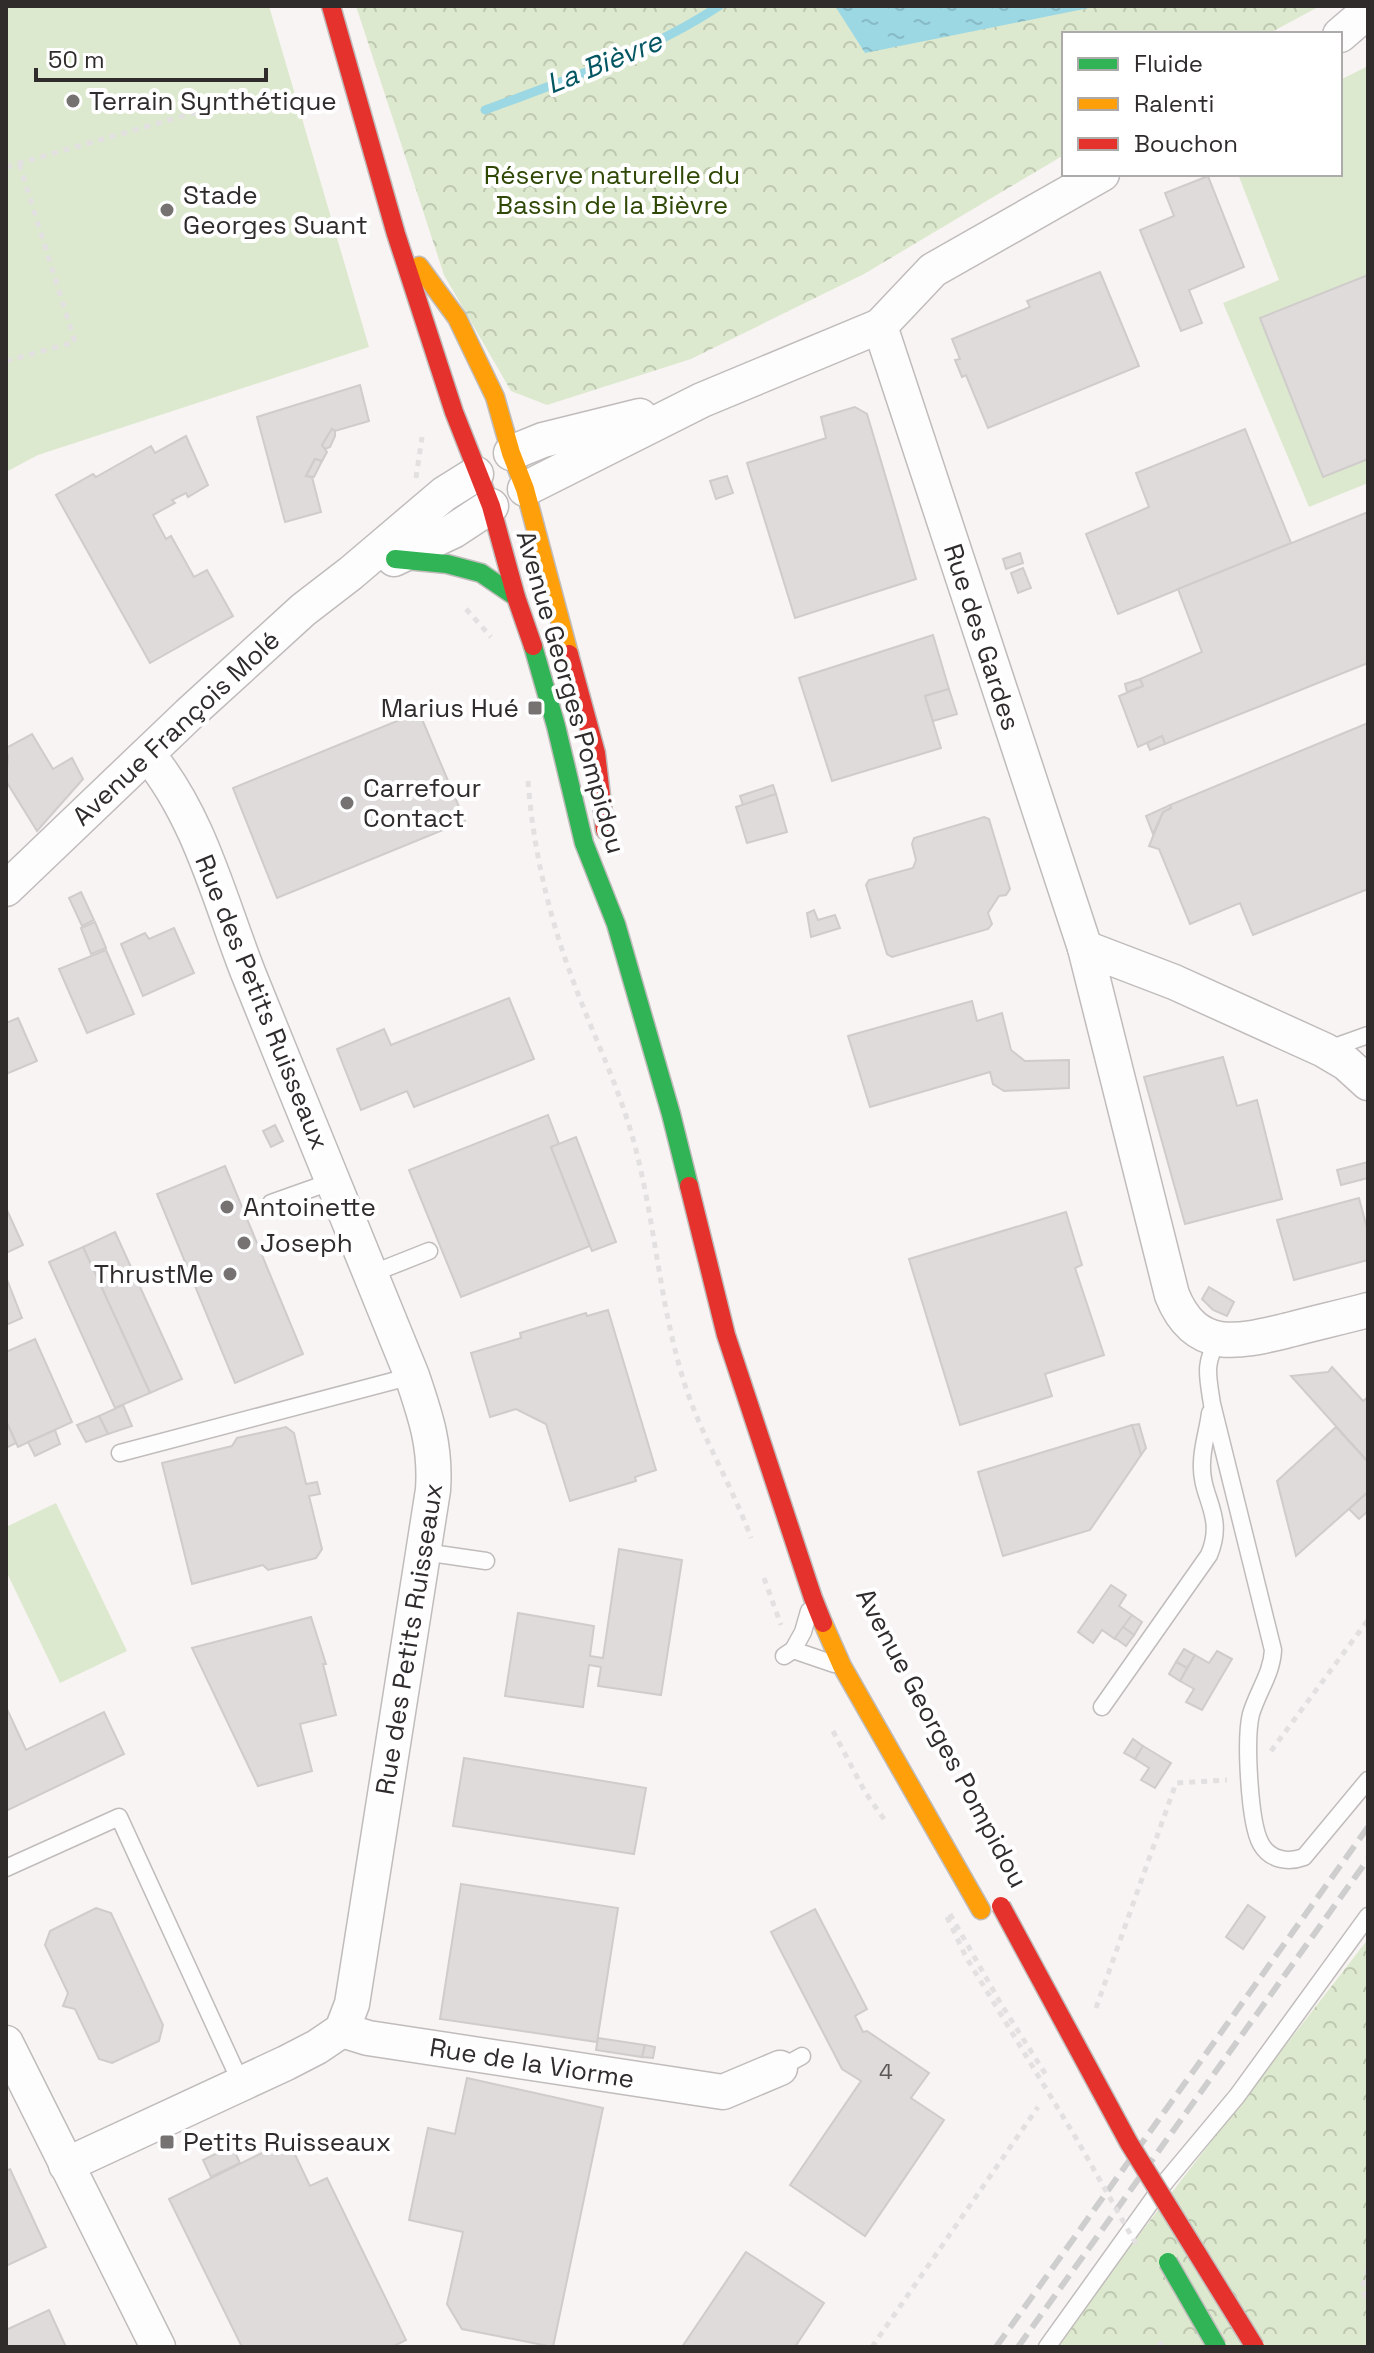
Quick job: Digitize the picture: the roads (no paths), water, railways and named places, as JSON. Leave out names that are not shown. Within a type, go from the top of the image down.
[{"type":"main road","name":"Avenue Georges Pompidou","points":[[331,6],[396,234],[476,474],[508,497],[596,753],[616,924]]},
{"type":"main road","points":[[396,234],[457,318],[495,397],[511,453],[508,497]]},
{"type":"main road","points":[[476,474],[511,453]]},
{"type":"main road","name":"Avenue Georges Pompidou","points":[[508,497],[516,597],[556,726],[584,843],[616,924],[671,1114],[726,1335],[813,1598],[842,1666],[985,1917]]},
{"type":"main road","points":[[395,559],[415,559],[481,573],[516,597]]},
{"type":"main road","name":"Avenue Georges Pompidou","points":[[671,1114],[732,1283]]},
{"type":"main road","name":"Avenue Georges Pompidou","points":[[997,1899],[1129,2143],[1255,2347]]},
{"type":"main road","points":[[1133,2200],[1217,2347]]},
{"type":"street","points":[[1342,33],[1368,11]]},
{"type":"street","points":[[511,453],[543,440],[702,400],[880,326],[933,270],[1098,176]]},
{"type":"street","name":"Rue des Gardes","points":[[880,326],[1085,948],[1172,1295],[1184,1318],[1206,1334],[1219,1339]]},
{"type":"street","name":"Avenue François Molé","points":[[351,573],[395,559],[453,531],[508,497],[702,400]]},
{"type":"street","name":"Avenue François Molé","points":[[6,889],[303,610],[427,508],[476,474]]},
{"type":"street","name":"Rue des Petits Ruisseaux","points":[[148,755],[193,826],[248,972],[412,1376],[431,1434],[435,1463],[424,1552],[352,2004],[342,2030]]},
{"type":"street","points":[[1085,948],[1174,982],[1324,1050],[1346,1063],[1368,1083]]},
{"type":"street","points":[[1219,1339],[1247,1340],[1368,1310]]},
{"type":"street","points":[[66,2165],[317,2047],[342,2030]]},
{"type":"street","name":"Rue de la Viorme","points":[[342,2030],[368,2038],[723,2092],[791,2062]]},
{"type":"street","points":[[6,2043],[158,2347]]},
{"type":"lane","points":[[1324,1050],[1368,1035]]},
{"type":"lane","points":[[271,1203],[333,1181]]},
{"type":"lane","points":[[371,1274],[429,1251]]},
{"type":"lane","points":[[1219,1339],[1209,1354],[1212,1404],[1273,1650],[1273,1664],[1251,1716],[1248,1738],[1257,1836],[1262,1846],[1277,1858],[1296,1860],[1304,1857],[1368,1780]]},
{"type":"lane","points":[[120,1453],[412,1376]]},
{"type":"lane","points":[[1102,1707],[1209,1555],[1215,1541],[1214,1518],[1201,1465],[1212,1404]]},
{"type":"lane","points":[[424,1552],[486,1561]]},
{"type":"lane","points":[[813,1598],[803,1632],[788,1653],[842,1666]]},
{"type":"lane","points":[[6,1868],[119,1817],[241,2083]]},
{"type":"lane","points":[[1047,2347],[1166,2181],[1237,2096],[1368,1916]]},
{"type":"water","points":[[835,6],[1099,6],[865,53]]},
{"type":"waterway","name":"La Bièvre","points":[[485,110],[635,52],[719,6]]},
{"type":"railway","points":[[996,2347],[1368,1827]]},
{"type":"railway","points":[[1018,2347],[1368,1859]]},
{"type":"place","name":"Terrain Synthétique","points":[[73,101]]},
{"type":"place","name":"Stade Georges Suant","points":[[167,210]]},
{"type":"place","name":"Marius Hué","points":[[535,708]]},
{"type":"place","name":"Carrefour Contact","points":[[347,803]]},
{"type":"place","name":"Antoinette","points":[[227,1207]]},
{"type":"place","name":"Joseph","points":[[244,1243]]},
{"type":"place","name":"ThrustMe","points":[[230,1274]]},
{"type":"place","name":"Petits Ruisseaux","points":[[167,2142]]},
{"type":"park label","name":"Réserve naturelle du Bassin de la Bièvre","points":[[612,190]]}]
